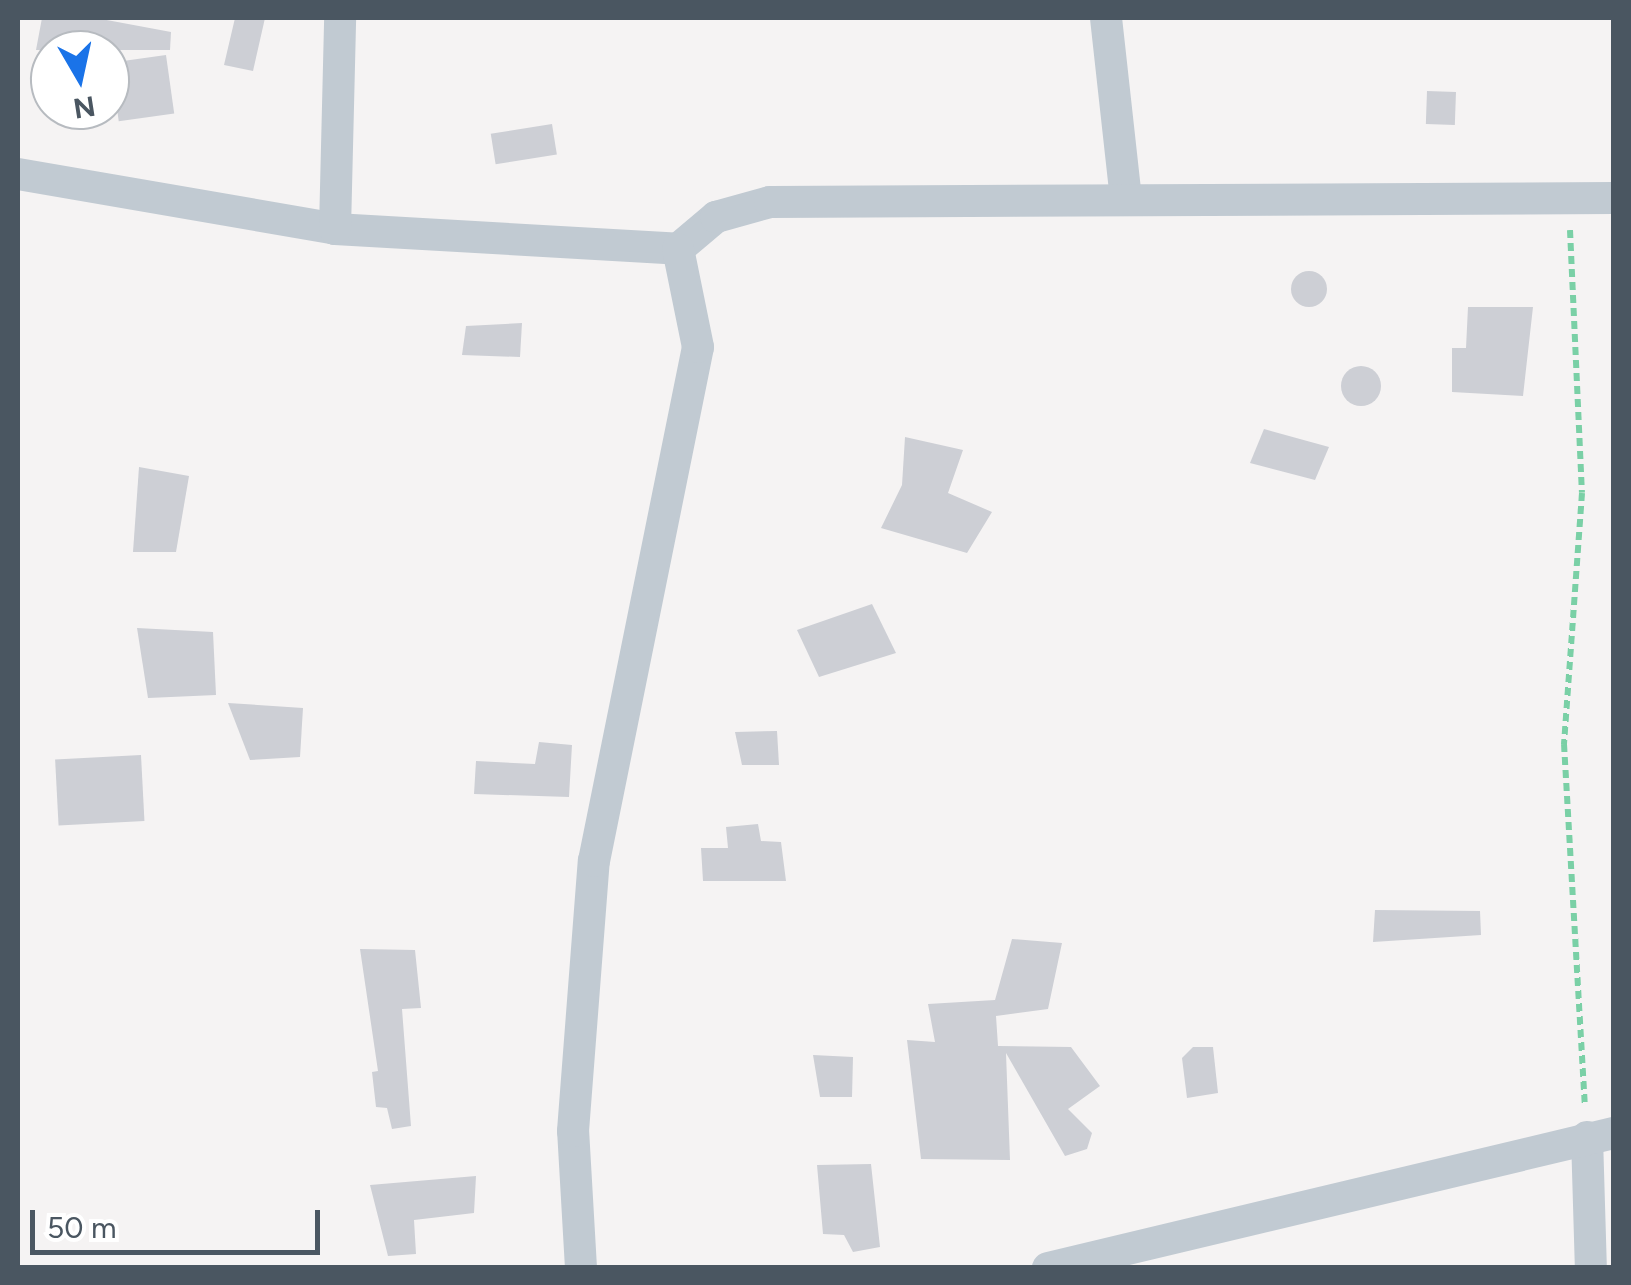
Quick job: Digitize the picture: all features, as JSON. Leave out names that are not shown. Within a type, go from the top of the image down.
[{"type":"street","points":[[336,229],[340,18]]},
{"type":"street","points":[[1106,18],[1126,199]]},
{"type":"street","points":[[18,174],[336,229],[678,249],[716,217],[770,202],[1568,195],[1614,198]]},
{"type":"street","points":[[581,1268],[573,1131],[594,860],[698,346],[678,249]]},
{"type":"street","points":[[1048,1268],[1200,1251],[1600,1135],[1591,1268]]},
{"type":"path","points":[[1568,195],[1582,493],[1564,744],[1600,1135]]},
{"type":"building","points":[[42,18],[96,18],[171,32],[170,50],[130,50],[130,30],[40,30]]},
{"type":"building","points":[[235,18],[265,18],[253,71],[224,65]]},
{"type":"building","points":[[166,55],[174,113],[130,120],[130,60]]},
{"type":"building","points":[[1427,91],[1456,92],[1455,125],[1426,124]]},
{"type":"building","points":[[552,124],[557,155],[496,164],[491,134]]},
{"type":"building","points":[[1309,271],[1321,277],[1327,289],[1321,301],[1309,307],[1297,301],[1291,289],[1297,277]]},
{"type":"building","points":[[1468,307],[1533,307],[1523,396],[1452,392],[1452,348],[1466,348]]},
{"type":"building","points":[[522,323],[520,357],[462,355],[466,326]]},
{"type":"building","points":[[1361,366],[1375,372],[1381,386],[1375,400],[1361,406],[1347,400],[1341,386],[1347,372]]},
{"type":"building","points":[[1264,429],[1329,447],[1315,480],[1250,463]]},
{"type":"building","points":[[905,437],[963,450],[948,493],[992,512],[967,553],[881,528],[902,485]]},
{"type":"building","points":[[139,467],[189,476],[176,552],[133,552]]},
{"type":"building","points":[[872,604],[896,653],[819,677],[797,630]]},
{"type":"building","points":[[137,628],[213,632],[216,695],[148,698]]},
{"type":"building","points":[[228,703],[303,708],[300,757],[250,760]]},
{"type":"building","points":[[777,731],[779,765],[742,765],[735,732]]},
{"type":"building","points":[[539,742],[572,745],[569,797],[474,794],[476,761],[535,764]]},
{"type":"building","points":[[141,755],[144,821],[59,825],[55,760]]},
{"type":"building","points":[[758,824],[761,841],[781,842],[786,881],[703,881],[701,848],[728,848],[726,827]]},
{"type":"building","points":[[1375,910],[1480,911],[1481,935],[1373,942]]},
{"type":"building","points":[[1012,939],[1062,943],[1048,1009],[996,1016],[998,1046],[1071,1047],[1100,1086],[1068,1109],[1092,1133],[1087,1149],[1065,1156],[1006,1053],[1010,1160],[921,1159],[907,1040],[935,1042],[928,1004],[995,1000]]},
{"type":"building","points":[[360,949],[415,950],[421,1008],[402,1009],[411,1126],[392,1129],[387,1108],[376,1107],[372,1072],[378,1071]]},
{"type":"building","points":[[1193,1047],[1213,1047],[1218,1093],[1187,1098],[1182,1058]]},
{"type":"building","points":[[813,1055],[853,1057],[852,1097],[820,1097]]},
{"type":"building","points":[[871,1164],[880,1247],[853,1252],[844,1235],[823,1234],[817,1165]]},
{"type":"building","points":[[476,1176],[474,1213],[414,1220],[416,1254],[388,1256],[370,1185]]}]
